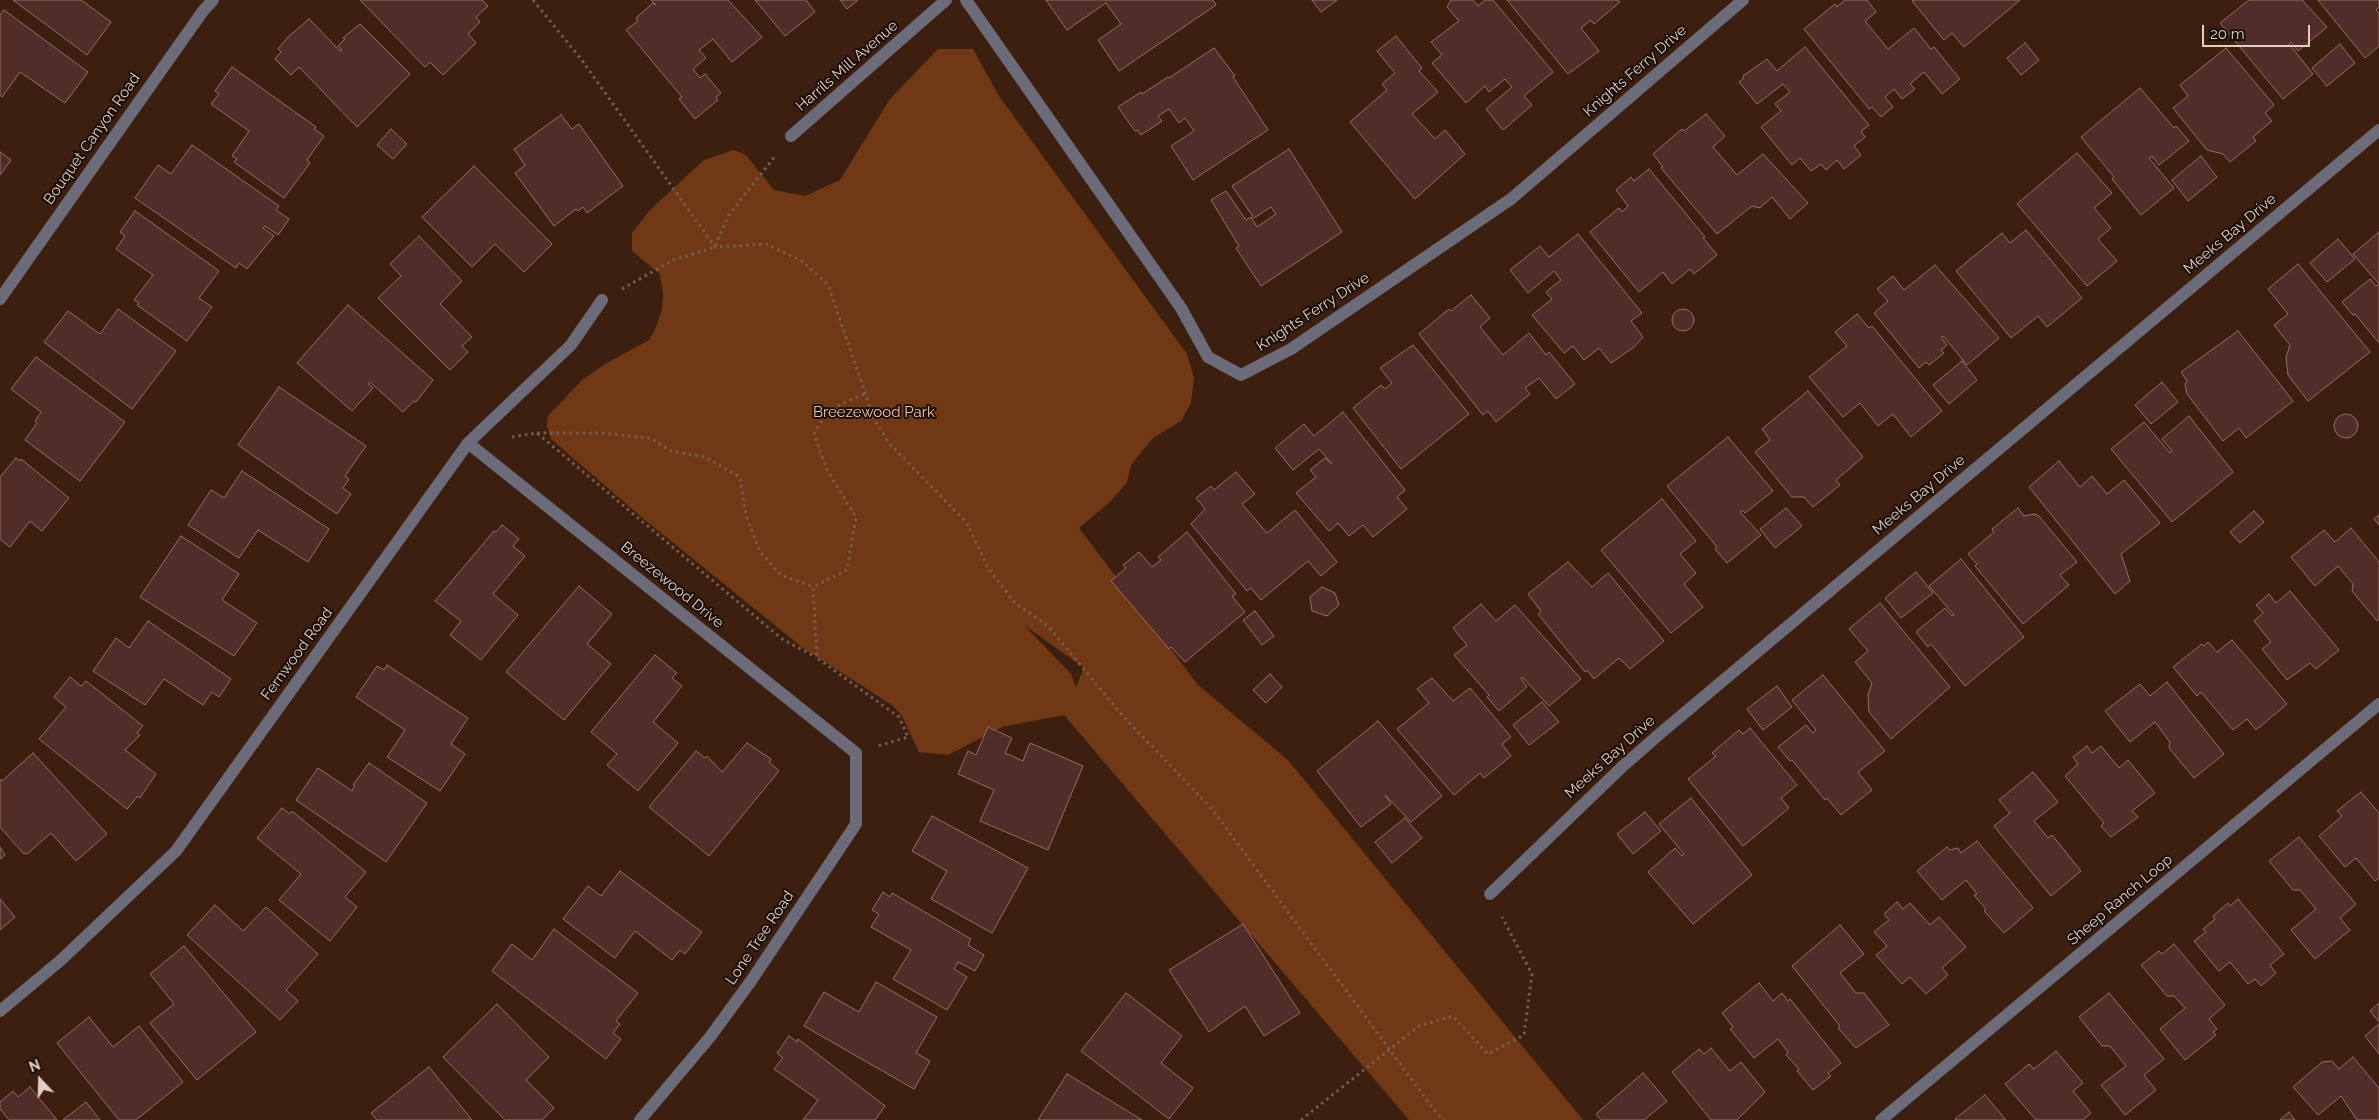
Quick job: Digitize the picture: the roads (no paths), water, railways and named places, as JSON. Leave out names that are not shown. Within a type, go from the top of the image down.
[{"type":"street","name":"Bouquet Canyon Road","points":[[0,299],[202,11],[214,0]]},
{"type":"street","name":"Harrils Mill Avenue","points":[[791,136],[946,0]]},
{"type":"street","name":"Knights Ferry Drive","points":[[966,0],[1181,308],[1208,357],[1241,375],[1291,349],[1511,199],[1743,0]]},
{"type":"street","name":"Meeks Bay Drive","points":[[1490,894],[1623,766],[1656,737],[2379,130]]},
{"type":"street","name":"Fernwood Road","points":[[0,1011],[61,960],[176,851],[468,443],[571,345],[602,300]]},
{"type":"street","name":"Breezewood Drive","points":[[468,443],[856,753]]},
{"type":"street","name":"Sheep Ranch Loop","points":[[1881,1120],[2379,704]]},
{"type":"street","name":"Lone Tree Road","points":[[640,1120],[710,1037],[746,988],[856,824],[856,753]]},
{"type":"park label","name":"Breezewood Park","points":[[874,412]]}]
